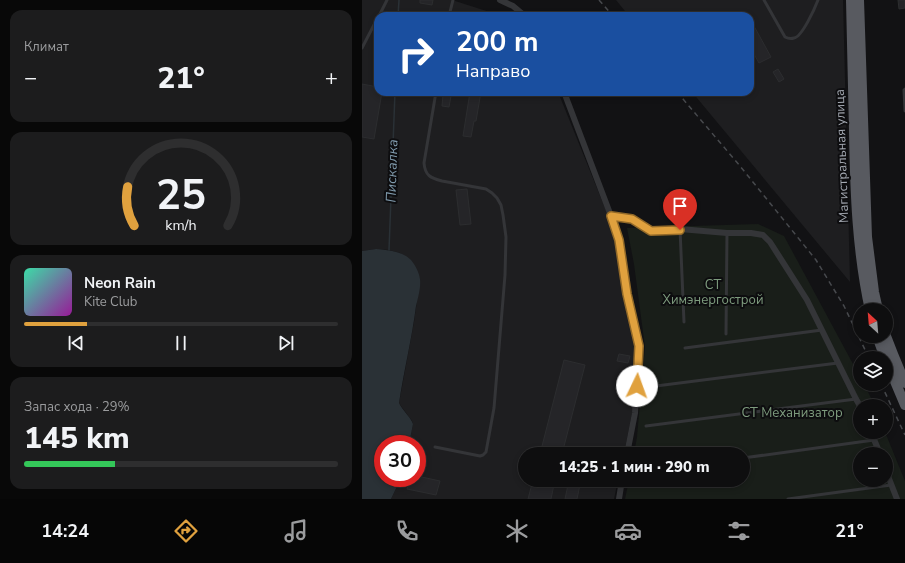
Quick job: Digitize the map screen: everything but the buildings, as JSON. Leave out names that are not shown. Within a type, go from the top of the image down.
[{"type":"highway","name":"Магистральная улица","points":[[851,0],[855,175],[858,230],[869,303]]},
{"type":"highway","name":"Магистральная улица","points":[[859,0],[867,237],[876,303]]},
{"type":"highway","points":[[889,343],[905,383]]},
{"type":"highway","points":[[893,376],[905,405]]},
{"type":"street","points":[[500,0],[513,6],[520,12]]},
{"type":"street","points":[[566,96],[619,240],[627,294],[639,346],[636,413],[629,447]]},
{"type":"street","points":[[611,216],[632,219],[651,231],[680,230],[751,233],[763,235],[770,242],[807,300],[856,399]]},
{"type":"street","points":[[874,440],[877,447]]},
{"type":"street","points":[[619,499],[621,487]]},
{"type":"street","points":[[893,487],[897,499]]},
{"type":"lane","points":[[380,12],[387,0]]},
{"type":"lane","points":[[449,12],[453,0]]},
{"type":"lane","points":[[764,0],[784,37],[794,38],[798,37],[803,30],[818,0]]},
{"type":"lane","points":[[362,48],[374,24]]},
{"type":"lane","points":[[905,89],[905,111]]},
{"type":"lane","points":[[435,96],[424,163],[428,175],[442,181],[486,189],[492,193],[501,205],[506,237],[505,274],[495,401],[486,452],[480,456],[435,447]]},
{"type":"lane","points":[[680,230],[684,322]]},
{"type":"lane","points":[[726,334],[727,233]]},
{"type":"lane","points":[[685,348],[822,330]]},
{"type":"lane","points":[[656,386],[838,362]]},
{"type":"lane","points":[[646,426],[853,399]]},
{"type":"lane","points":[[750,457],[874,440]]},
{"type":"lane","points":[[788,499],[877,487]]},
{"type":"shaded area","points":[[362,0],[452,0],[490,12],[374,12],[374,96],[560,96],[620,245],[636,345],[633,408],[625,447],[518,447],[518,487],[617,487],[614,499],[391,499],[397,487],[426,487],[426,435],[411,435],[413,424],[412,421],[399,403],[414,322],[420,279],[400,253],[376,249],[362,251]]},
{"type":"shaded area","points":[[616,0],[843,0],[850,282],[695,96],[754,96],[754,12],[626,12]]},
{"type":"shaded area","points":[[376,249],[385,250],[407,257],[417,269],[420,282],[399,403],[413,424],[411,435],[374,435],[374,487],[397,487],[391,499],[362,499],[362,251]]},
{"type":"green space","points":[[758,224],[784,236],[853,364],[853,391],[868,391],[872,399],[853,399],[853,439],[888,439],[891,447],[853,447],[853,487],[893,487],[893,452],[905,481],[905,499],[625,499],[628,487],[750,487],[750,447],[635,447],[645,347],[634,264],[627,228]]},
{"type":"waterway","name":"Пискалка","points":[[398,12],[399,0]]},
{"type":"waterway","name":"Пискалка","points":[[389,250],[395,96]]},
{"type":"railway","points":[[599,0],[610,12]]},
{"type":"railway","points":[[680,96],[740,166],[816,260],[844,306],[866,351]]},
{"type":"railway","points":[[884,391],[905,435]]},
{"type":"route","points":[[637,386],[639,346],[627,294],[619,240],[611,216],[632,219],[651,231],[680,230]]},
{"type":"park label","name":"СТ Химэнергострой","points":[[713,292]]},
{"type":"park label","name":"СТ Механизатор","points":[[792,413]]}]
